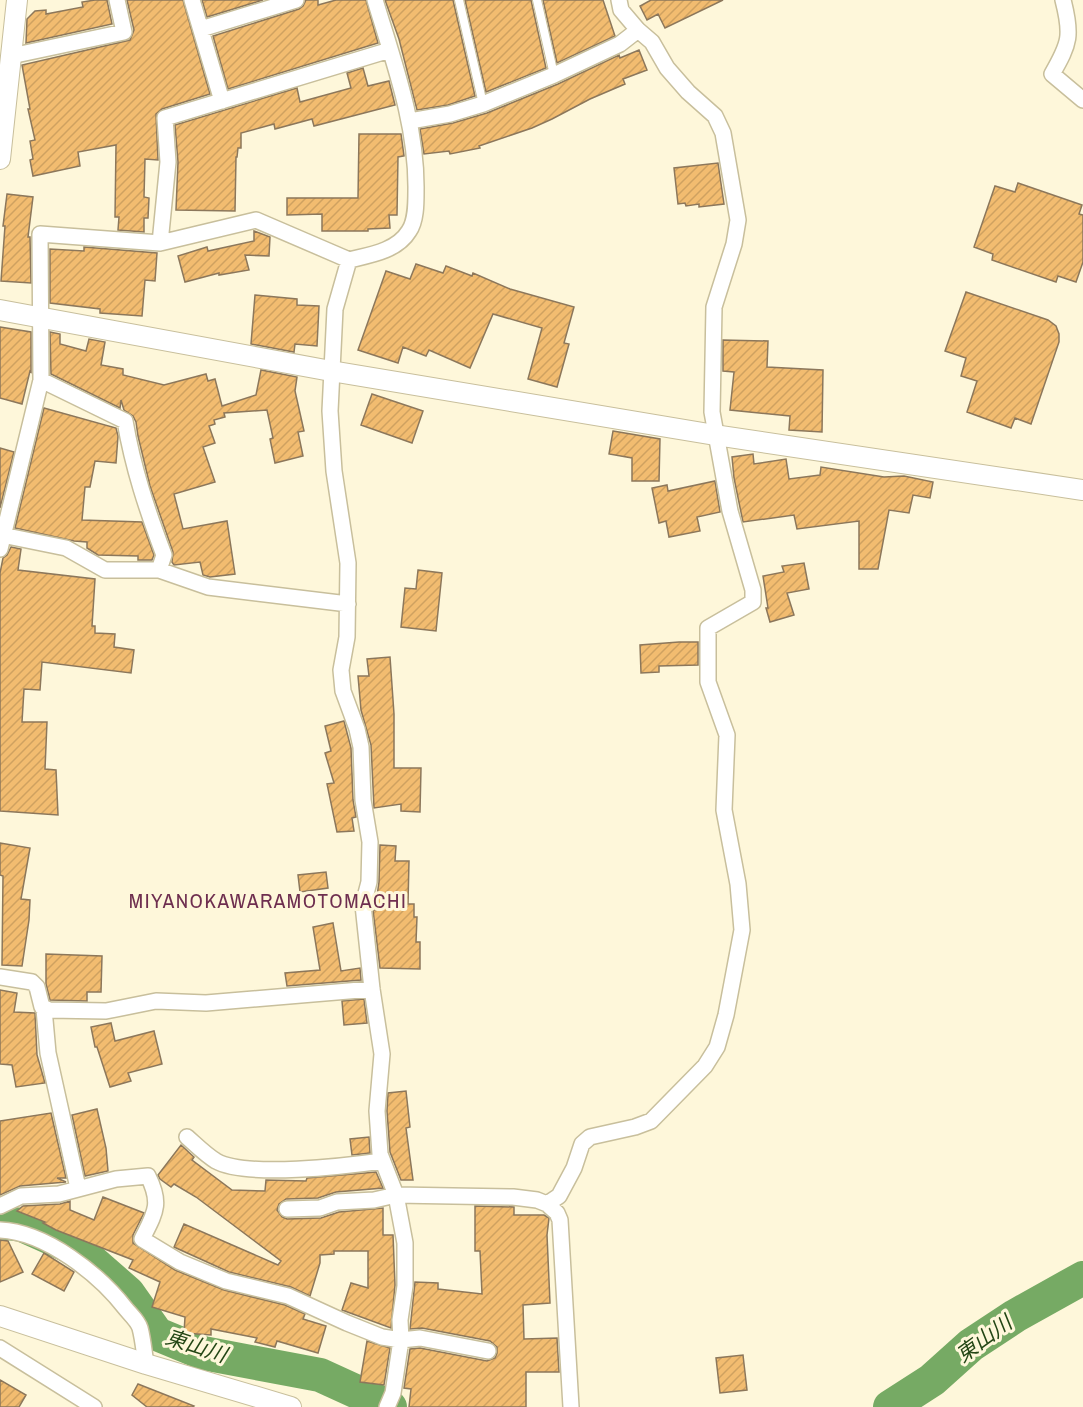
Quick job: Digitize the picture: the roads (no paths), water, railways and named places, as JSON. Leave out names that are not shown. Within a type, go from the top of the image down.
[{"type":"street","points":[[0,159],[17,0]]},
{"type":"street","points":[[11,56],[124,32],[117,0]]},
{"type":"street","points":[[192,0],[222,100]]},
{"type":"street","points":[[201,29],[296,0]]},
{"type":"street","points":[[348,604],[208,587],[159,570],[105,570],[66,548],[1,542],[41,380],[40,234],[160,243],[256,220],[349,260],[395,247],[410,231],[416,207],[417,167],[411,121],[375,0]]},
{"type":"street","points":[[547,1204],[559,1196],[574,1168],[582,1144],[590,1137],[651,1121],[705,1066],[717,1047],[726,1015],[742,930],[738,884],[724,810],[727,735],[708,681],[708,628],[753,602],[753,590],[730,511],[712,412],[714,307],[734,244],[738,220],[723,133],[715,116],[688,92],[668,68],[652,42],[621,10],[619,0]]},
{"type":"street","points":[[1063,0],[1069,30],[1068,42],[1052,74],[1083,100]]},
{"type":"street","points":[[411,121],[450,114],[483,104],[554,75],[620,44],[638,30]]},
{"type":"street","points":[[160,243],[168,162],[165,118],[390,50]]},
{"type":"street","points":[[349,260],[335,309],[330,411],[334,471],[348,562],[347,637],[341,670],[344,691],[361,747],[363,800],[370,842],[369,882],[363,905],[382,1054],[377,1111],[380,1154],[396,1195],[405,1243],[405,1286],[400,1320],[401,1340],[388,1404]]},
{"type":"street","points":[[0,310],[331,371],[715,435],[1083,490]]},
{"type":"street","points":[[41,380],[125,421],[131,460],[148,513],[165,555],[159,570]]},
{"type":"street","points":[[0,977],[32,982],[37,987],[44,1009],[48,1053],[78,1188]]},
{"type":"street","points":[[44,1009],[106,1011],[156,1001],[206,1003],[372,988]]},
{"type":"street","points":[[187,1137],[217,1162],[251,1169],[350,1166],[382,1161]]},
{"type":"street","points":[[0,1206],[21,1196],[59,1194],[116,1179],[148,1176],[155,1190],[157,1203],[142,1239],[180,1262],[226,1281],[288,1296],[382,1337],[401,1340],[420,1338],[489,1351]]},
{"type":"street","points":[[287,1209],[320,1208],[337,1202],[374,1200],[396,1195],[513,1197],[537,1200],[547,1204],[557,1213],[560,1220],[571,1407]]},
{"type":"street","points":[[0,1230],[33,1239],[60,1251],[94,1275],[119,1300],[140,1326],[146,1364]]},
{"type":"street","points":[[0,1316],[146,1364],[291,1407]]},
{"type":"street","points":[[0,1348],[94,1407]]},
{"type":"lane","points":[[459,0],[483,104]]},
{"type":"lane","points":[[537,0],[554,75]]},
{"type":"waterway","name":"東山川","points":[[0,1222],[22,1225],[80,1251],[128,1293],[157,1334],[203,1353],[320,1375],[390,1407]]},
{"type":"waterway","name":"東山川","points":[[890,1407],[932,1380],[971,1345],[1015,1316],[1083,1278]]},
{"type":"district","name":"MIYANOKAWARAMOTOMACHI","points":[[268,901]]}]
